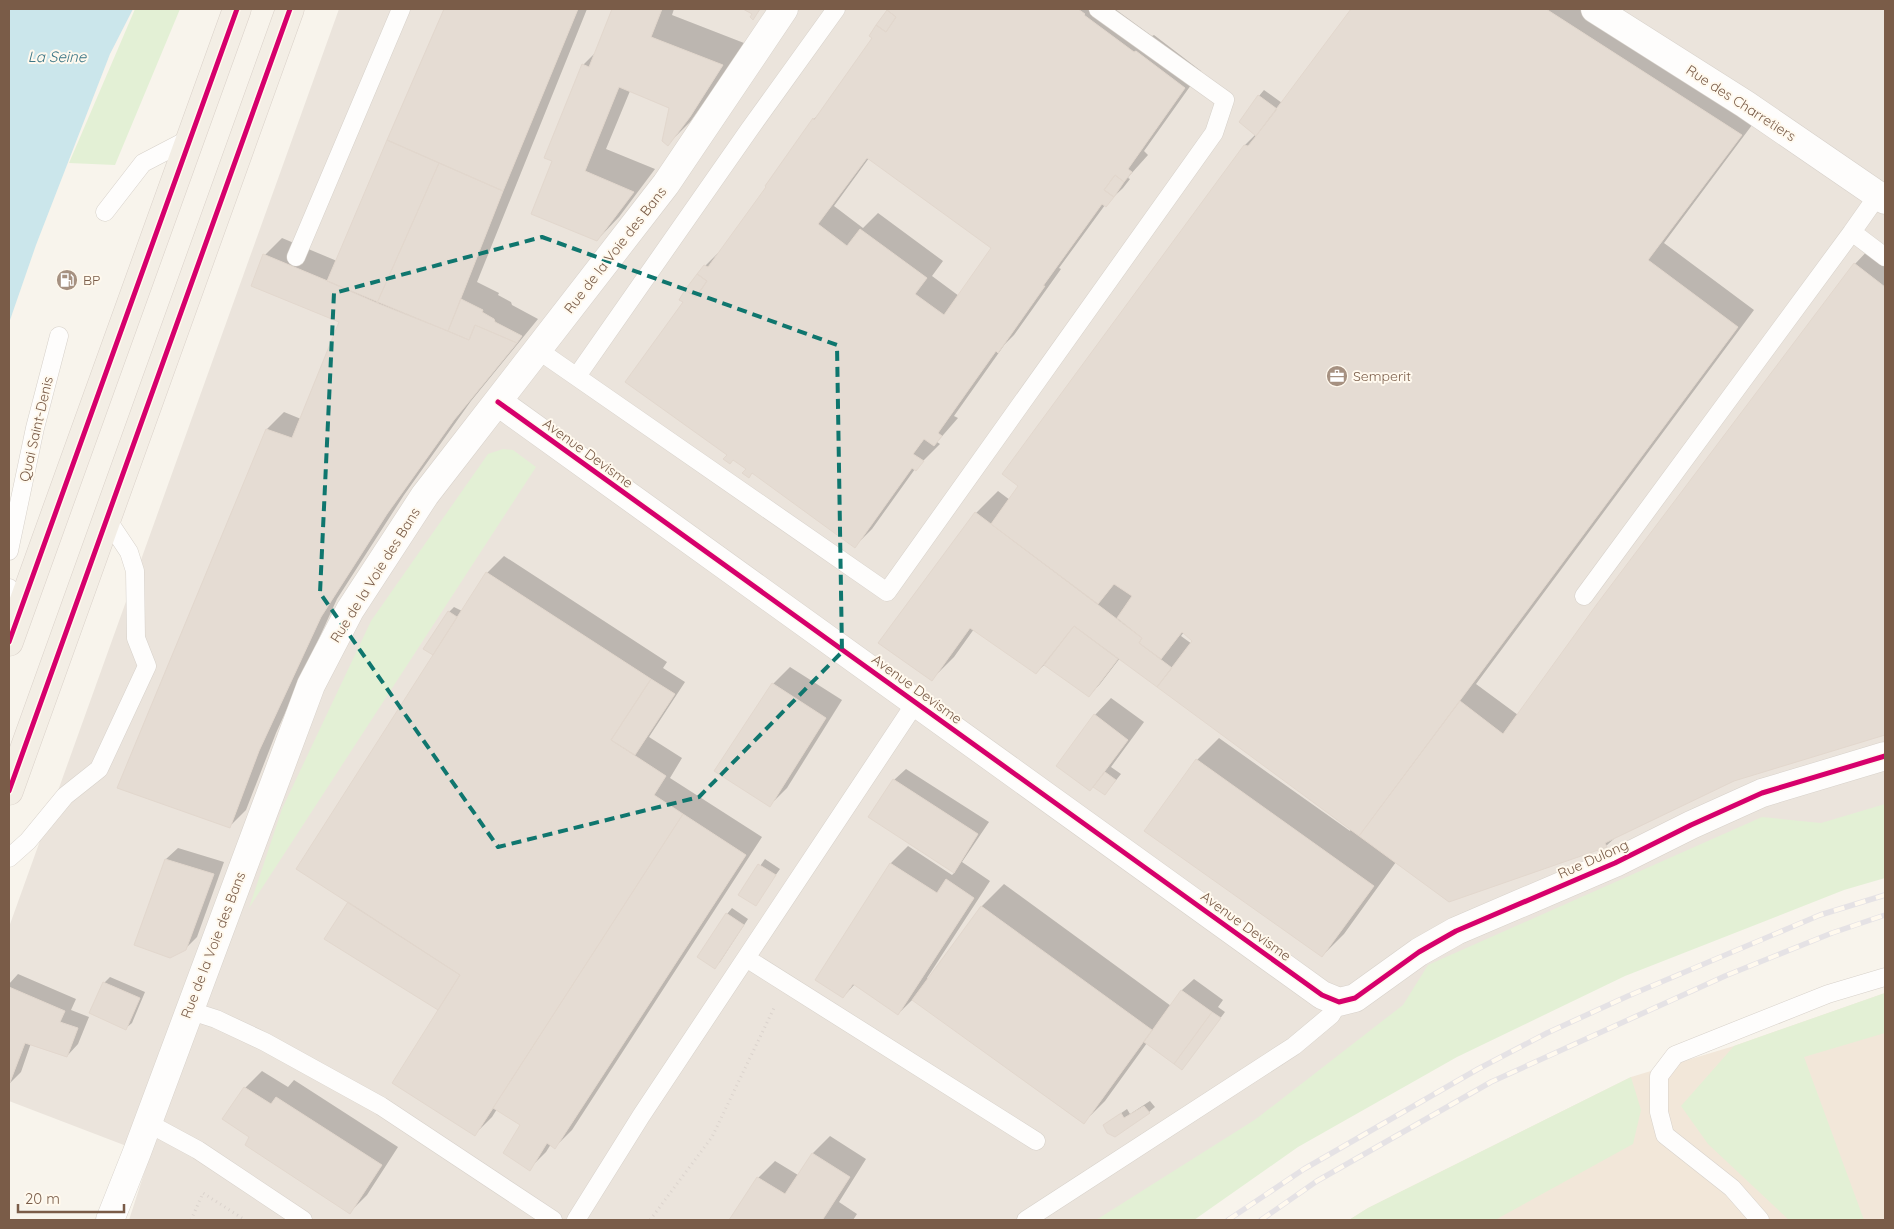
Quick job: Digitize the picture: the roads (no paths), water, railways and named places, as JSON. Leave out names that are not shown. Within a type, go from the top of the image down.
[{"type":"main road","points":[[9,642],[237,9]]},
{"type":"main road","points":[[9,791],[290,9]]},
{"type":"street","name":"Rue de la Voie des Bans","points":[[110,1220],[148,1123],[188,1010],[311,684],[350,610],[425,495],[666,184],[784,9]]},
{"type":"street","name":"Rue des Charretiers","points":[[1595,9],[1745,104],[1882,198]]},
{"type":"street","name":"Avenue Devisme","points":[[498,402],[1331,998]]},
{"type":"street","name":"Rue Dulong","points":[[1331,998],[1355,998],[1418,952],[1456,931],[1615,863],[1762,793],[1885,756]]},
{"type":"lane","points":[[296,257],[401,9]]},
{"type":"lane","points":[[577,376],[836,9]]},
{"type":"lane","points":[[538,350],[887,592],[1214,133],[1225,100],[1098,9]]},
{"type":"lane","points":[[105,212],[143,163],[191,138]]},
{"type":"lane","points":[[1584,596],[1852,232],[1882,198]]},
{"type":"lane","points":[[1852,232],[1885,256]]},
{"type":"lane","name":"Quai Saint-Denis","points":[[9,551],[35,428],[59,336]]},
{"type":"lane","points":[[9,858],[28,841],[65,796],[99,769],[147,666],[136,638],[135,571],[129,552],[107,519]]},
{"type":"lane","points":[[9,588],[18,617]]},
{"type":"lane","points":[[576,1220],[641,1116],[916,702]]},
{"type":"lane","points":[[746,958],[1036,1141]]},
{"type":"lane","points":[[1760,1220],[1732,1188],[1665,1135],[1659,1112],[1659,1076],[1675,1055],[1828,994],[1885,977]]},
{"type":"lane","points":[[1026,1220],[1294,1046],[1331,1015],[1331,998]]},
{"type":"lane","points":[[188,1010],[216,1019],[265,1042],[381,1106],[553,1220]]},
{"type":"lane","points":[[148,1123],[198,1150],[303,1220]]},
{"type":"water","name":"La Seine","points":[[9,9],[133,9],[110,54],[36,245],[9,323]]},
{"type":"railway","points":[[1228,1220],[1304,1169],[1478,1069],[1547,1033],[1628,996],[1820,915],[1885,895]]},
{"type":"railway","points":[[1261,1220],[1317,1181],[1491,1082],[1725,976],[1832,933],[1885,915]]},
{"type":"place","name":"BP","points":[[67,280]]},
{"type":"place","name":"Semperit","points":[[1337,376]]}]
